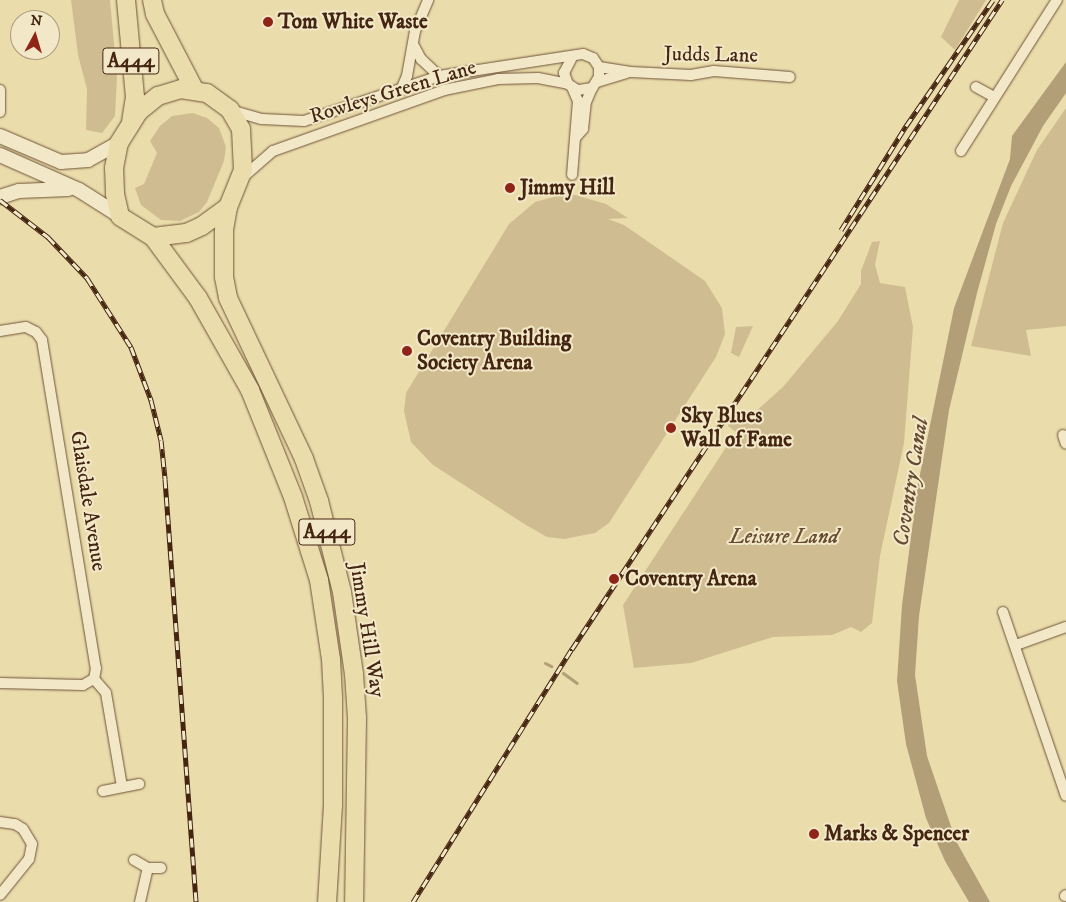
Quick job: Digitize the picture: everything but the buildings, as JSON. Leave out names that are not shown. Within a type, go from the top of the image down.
[{"type":"highway","name":"A444","points":[[126,0],[135,97],[130,122]]},
{"type":"highway","name":"A444","points":[[152,0],[155,14],[194,89]]},
{"type":"highway","points":[[194,89],[207,93],[230,110],[242,129],[244,143],[240,179],[228,206],[202,226],[186,233],[153,237],[120,216],[115,194],[114,168],[119,143],[130,122],[147,102],[170,91],[194,89]]},
{"type":"highway","name":"Jimmy Hill Way","points":[[228,206],[224,258],[228,298],[304,459],[319,501],[342,592],[357,718],[356,876],[354,902]]},
{"type":"highway","name":"Jimmy Hill Way","points":[[153,237],[198,298],[250,390],[293,497],[319,580],[331,659],[333,698],[333,805],[327,902]]},
{"type":"street","name":"Rowleys Green Lane","points":[[402,90],[419,18],[428,0]]},
{"type":"street","points":[[961,151],[1056,0]]},
{"type":"street","name":"Rowleys Green Lane","points":[[413,44],[421,59],[439,76]]},
{"type":"street","points":[[572,176],[578,101],[564,73],[572,57],[588,55],[599,66],[595,85],[586,102],[583,129],[576,137]]},
{"type":"street","name":"Rowleys Green Lane","points":[[230,110],[262,119],[304,121],[402,90],[439,76],[498,65],[572,57]]},
{"type":"street","name":"Judds Lane","points":[[599,66],[631,72],[692,75],[714,71],[790,77]]},
{"type":"street","name":"Judds Lane","points":[[595,85],[631,72]]},
{"type":"street","name":"Rowleys Green Lane","points":[[240,179],[273,151],[444,90],[498,79],[547,79],[570,86]]},
{"type":"street","points":[[570,86],[584,90],[595,85]]},
{"type":"street","points":[[976,87],[994,97]]},
{"type":"street","points":[[0,90],[0,112]]},
{"type":"street","points":[[0,136],[61,162]]},
{"type":"street","points":[[18,191],[38,172],[61,162],[88,160],[119,143]]},
{"type":"street","points":[[0,155],[79,190],[120,216]]},
{"type":"street","points":[[0,197],[18,191],[79,190]]},
{"type":"street","name":"Glaisdale Avenue","points":[[0,331],[26,327],[36,332],[42,340],[96,668],[94,679]]},
{"type":"street","points":[[1004,612],[1066,796]]},
{"type":"street","points":[[1016,645],[1066,627]]},
{"type":"street","points":[[0,683],[83,685],[94,679],[106,693],[122,787]]},
{"type":"street","points":[[103,791],[139,784]]},
{"type":"street","points":[[0,822],[15,824],[27,834],[32,844],[29,859],[0,895]]},
{"type":"street","points":[[134,860],[148,868],[160,868]]},
{"type":"street","points":[[140,902],[148,868]]},
{"type":"green space","points":[[71,0],[110,0],[117,76],[115,116],[102,133],[86,130],[87,89],[78,55]]},
{"type":"green space","points":[[959,0],[986,0],[955,50],[941,37]]},
{"type":"green space","points":[[1066,108],[1066,326],[1026,330],[1031,356],[971,346],[1003,223],[1037,150]]},
{"type":"green space","points":[[193,113],[207,118],[219,128],[226,147],[224,161],[207,202],[199,212],[180,221],[161,220],[141,205],[135,188],[144,184],[157,153],[150,141],[160,126],[172,116]]},
{"type":"green space","points":[[568,193],[606,204],[628,218],[608,219],[624,225],[705,281],[722,308],[725,334],[716,357],[609,523],[595,533],[564,539],[547,537],[433,465],[411,442],[404,411],[406,393],[509,224],[535,202]]},
{"type":"green space","name":"Leisure Land","points":[[880,241],[875,265],[880,283],[905,287],[913,327],[904,443],[880,556],[872,623],[861,632],[851,627],[832,635],[773,637],[691,663],[634,668],[623,605],[736,432],[728,426],[735,414],[747,419],[783,387],[838,321],[861,284],[861,271],[872,242]]},
{"type":"green space","points":[[753,326],[739,357],[731,353],[736,327]]},
{"type":"shaded area","points":[[1066,62],[1066,93],[1043,126],[1011,186],[996,224],[977,293],[949,410],[919,616],[915,675],[927,756],[956,841],[990,902],[969,902],[945,861],[926,818],[906,744],[897,681],[902,605],[918,484],[954,308],[1010,159],[1012,136]]},
{"type":"waterway","points":[[545,663],[551,666]]},
{"type":"waterway","points":[[563,673],[577,683]]},
{"type":"railway","points":[[841,230],[906,126],[993,0]]},
{"type":"railway","points":[[413,902],[572,649],[1002,0]]},
{"type":"railway","points":[[0,200],[48,237],[87,278],[131,347],[151,400],[161,440],[165,479],[196,902]]},
{"type":"place","name":"Tom White Waste","points":[[268,22]]},
{"type":"place","name":"Jimmy Hill","points":[[510,188]]},
{"type":"place","name":"Coventry Building Society Arena","points":[[407,351]]},
{"type":"place","name":"Sky Blues Wall of Fame","points":[[671,428]]},
{"type":"place","name":"Coventry Arena","points":[[614,579]]},
{"type":"place","name":"Marks & Spencer","points":[[814,834]]},
{"type":"water label","name":"Coventry Canal","points":[[911,482]]}]
